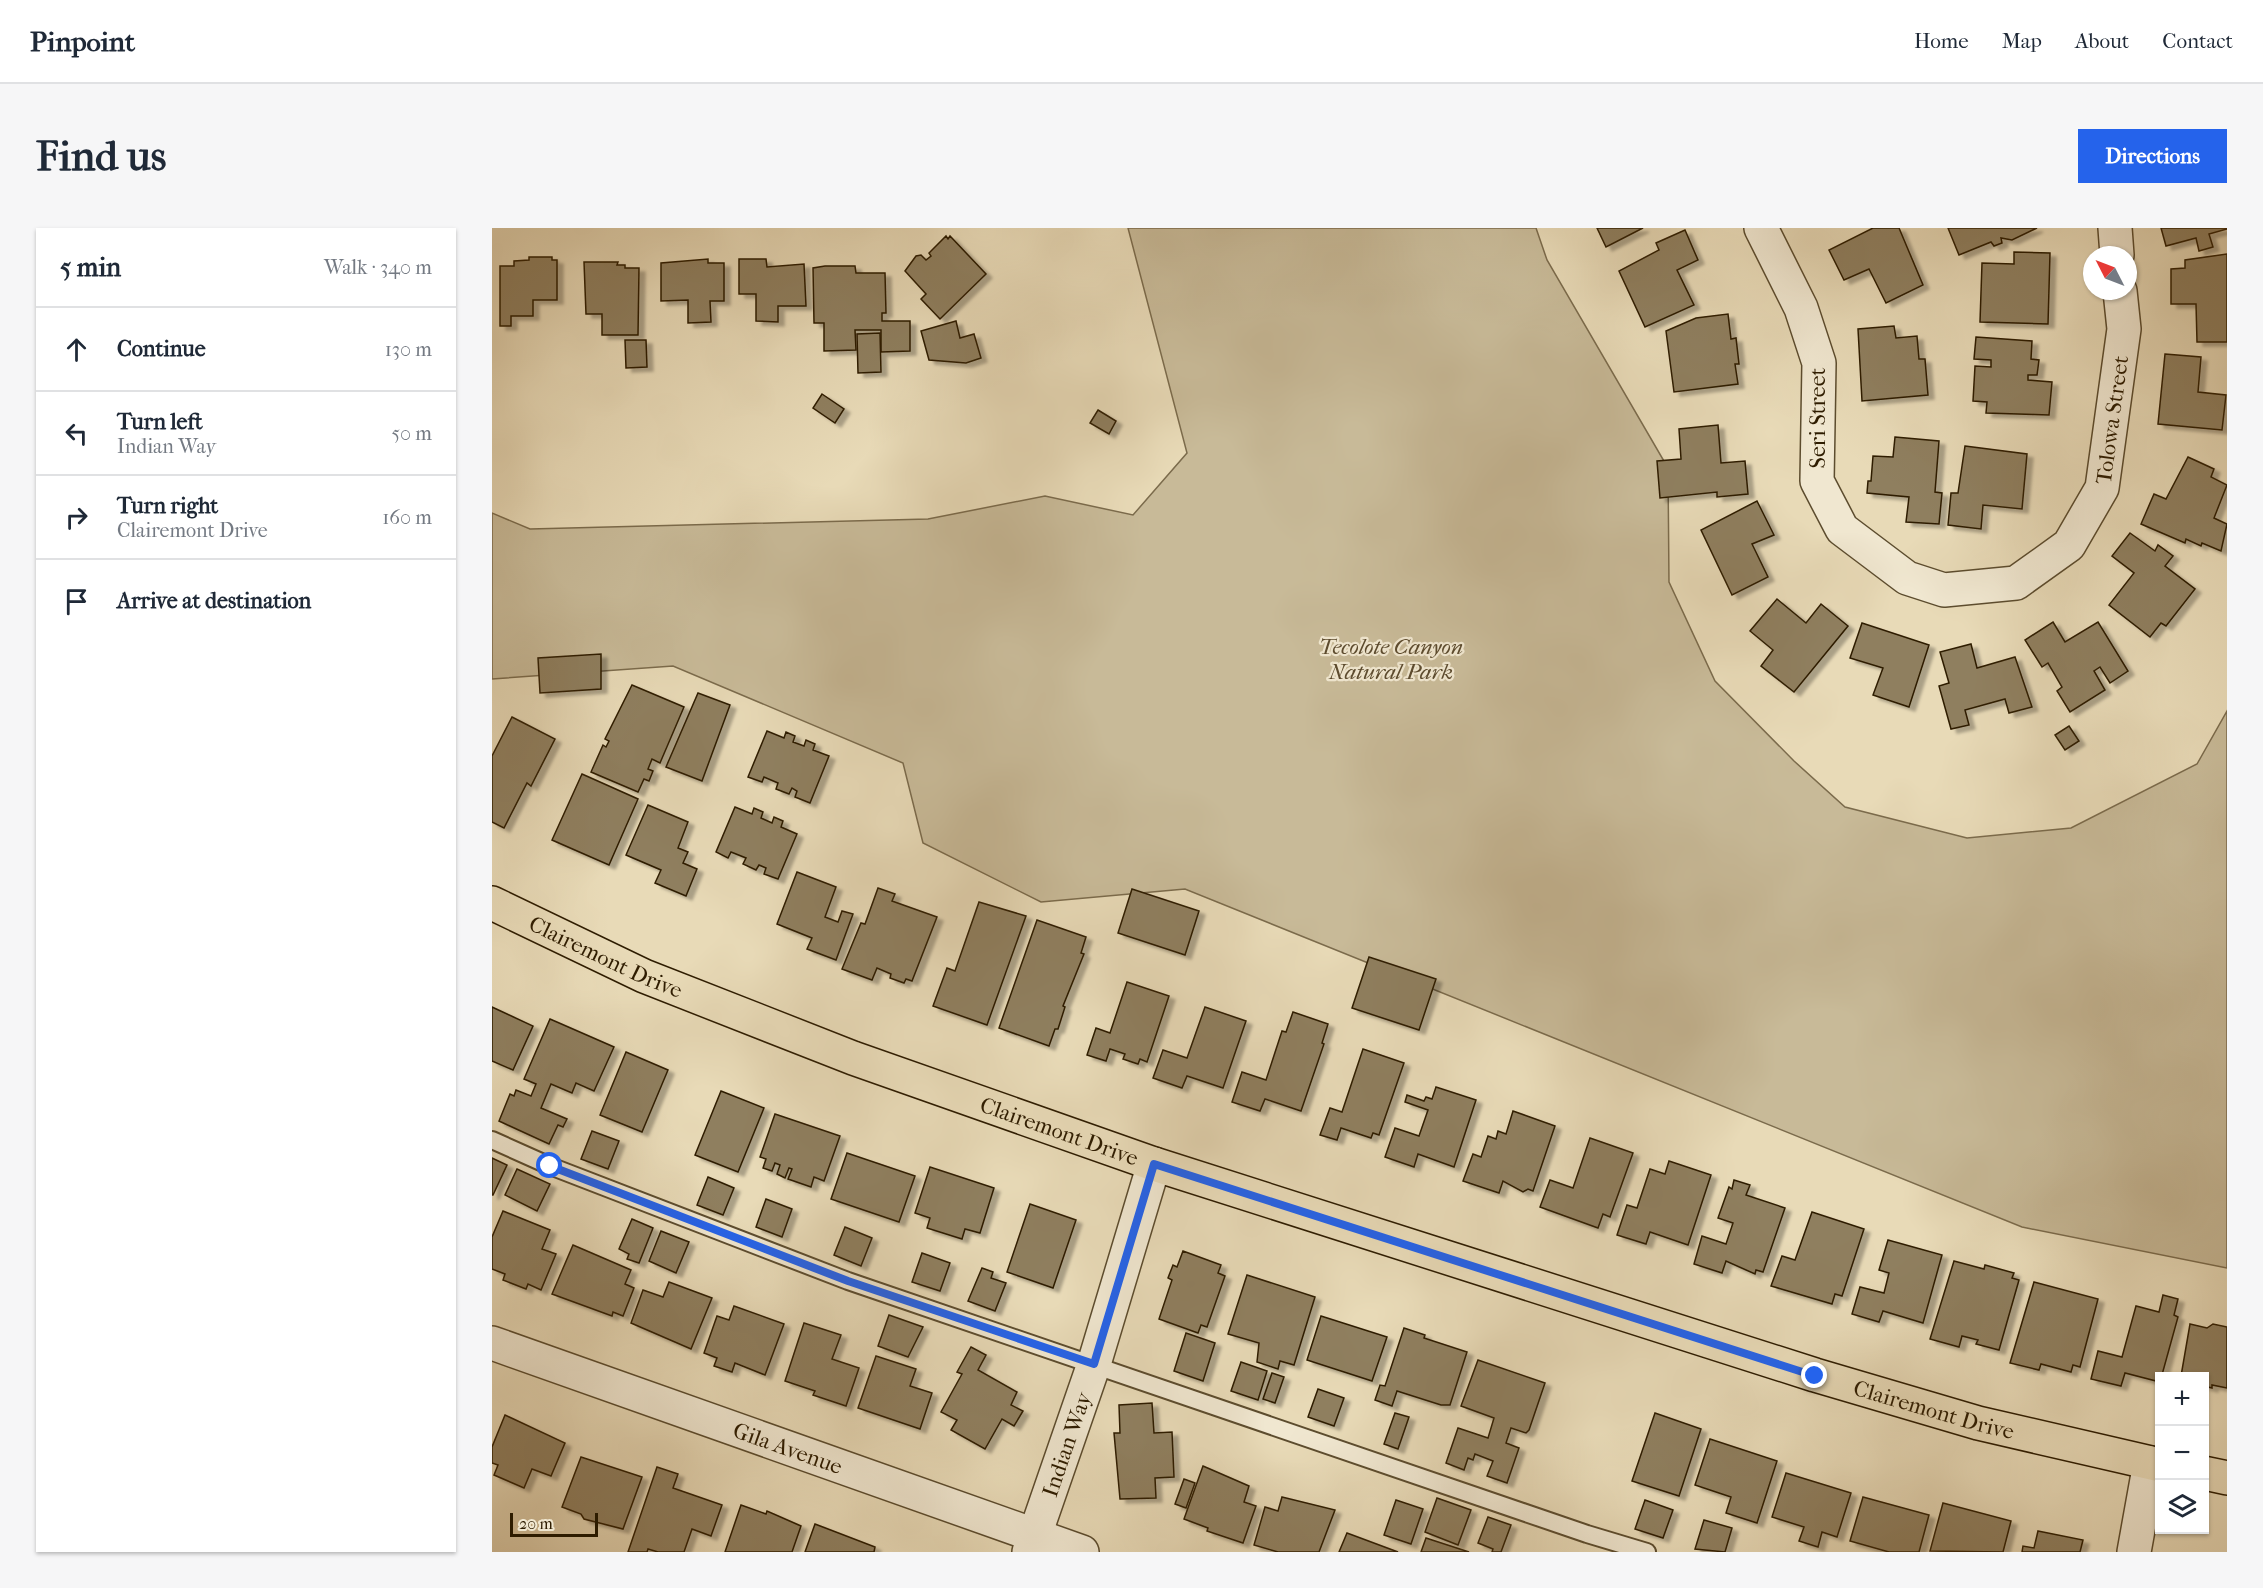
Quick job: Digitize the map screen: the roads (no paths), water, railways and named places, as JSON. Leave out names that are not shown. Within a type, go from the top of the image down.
[{"type":"main road","name":"Clairemont Drive","points":[[492,903],[677,989],[853,1058],[1154,1164],[1815,1376],[1978,1423],[2155,1464]]},
{"type":"main road","points":[[2209,1474],[2227,1478]]},
{"type":"street","name":"Seri Street","points":[[1761,228],[1801,308],[1819,363],[1817,481],[1842,529],[1906,578],[1944,590],[2016,583]]},
{"type":"street","points":[[2115,228],[2116,246]]},
{"type":"street","name":"Tolowa Street","points":[[2016,583],[2069,545],[2102,488],[2124,329],[2121,300]]},
{"type":"street","name":"Indian Way","points":[[1032,1544],[1094,1364],[1154,1164]]},
{"type":"street","name":"Gila Avenue","points":[[492,1343],[1032,1544],[1082,1552]]},
{"type":"street","points":[[2134,1552],[2155,1464]]},
{"type":"lane","points":[[492,1140],[550,1166],[848,1281],[1587,1534],[1647,1552]]},
{"type":"park label","name":"Tecolote Canyon Natural Park","points":[[1391,659]]}]
